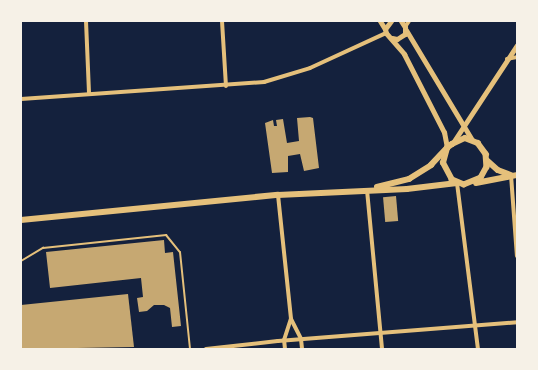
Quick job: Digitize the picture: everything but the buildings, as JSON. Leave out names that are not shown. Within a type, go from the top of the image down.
[{"type":"main road","points":[[367,190],[409,179],[431,165],[447,148],[461,139],[472,140],[483,148],[488,161],[498,170],[514,175]]},
{"type":"main road","points":[[447,148],[444,156],[444,168],[452,180],[458,183]]},
{"type":"main road","points":[[470,184],[481,178],[488,161]]},
{"type":"main road","points":[[21,220],[278,195],[458,183],[470,184],[514,175]]},
{"type":"street","points":[[86,21],[89,94]]},
{"type":"street","points":[[222,21],[226,86]]},
{"type":"street","points":[[380,21],[404,54],[440,124],[447,148]]},
{"type":"street","points":[[21,99],[226,86],[264,82],[310,68],[386,31],[391,21]]},
{"type":"street","points":[[402,21],[472,140]]},
{"type":"street","points":[[391,38],[402,38],[409,21]]},
{"type":"street","points":[[452,144],[517,45]]},
{"type":"street","points":[[507,59],[517,57]]},
{"type":"street","points":[[514,175],[517,256]]},
{"type":"street","points":[[458,183],[478,349]]},
{"type":"street","points":[[367,190],[382,349]]},
{"type":"street","points":[[278,195],[291,319],[301,339],[302,349]]},
{"type":"street","points":[[285,349],[284,340],[291,319]]},
{"type":"street","points":[[206,349],[284,340],[380,334],[517,322]]},
{"type":"lane","points":[[21,261],[43,248],[166,235],[180,252],[190,349]]}]
